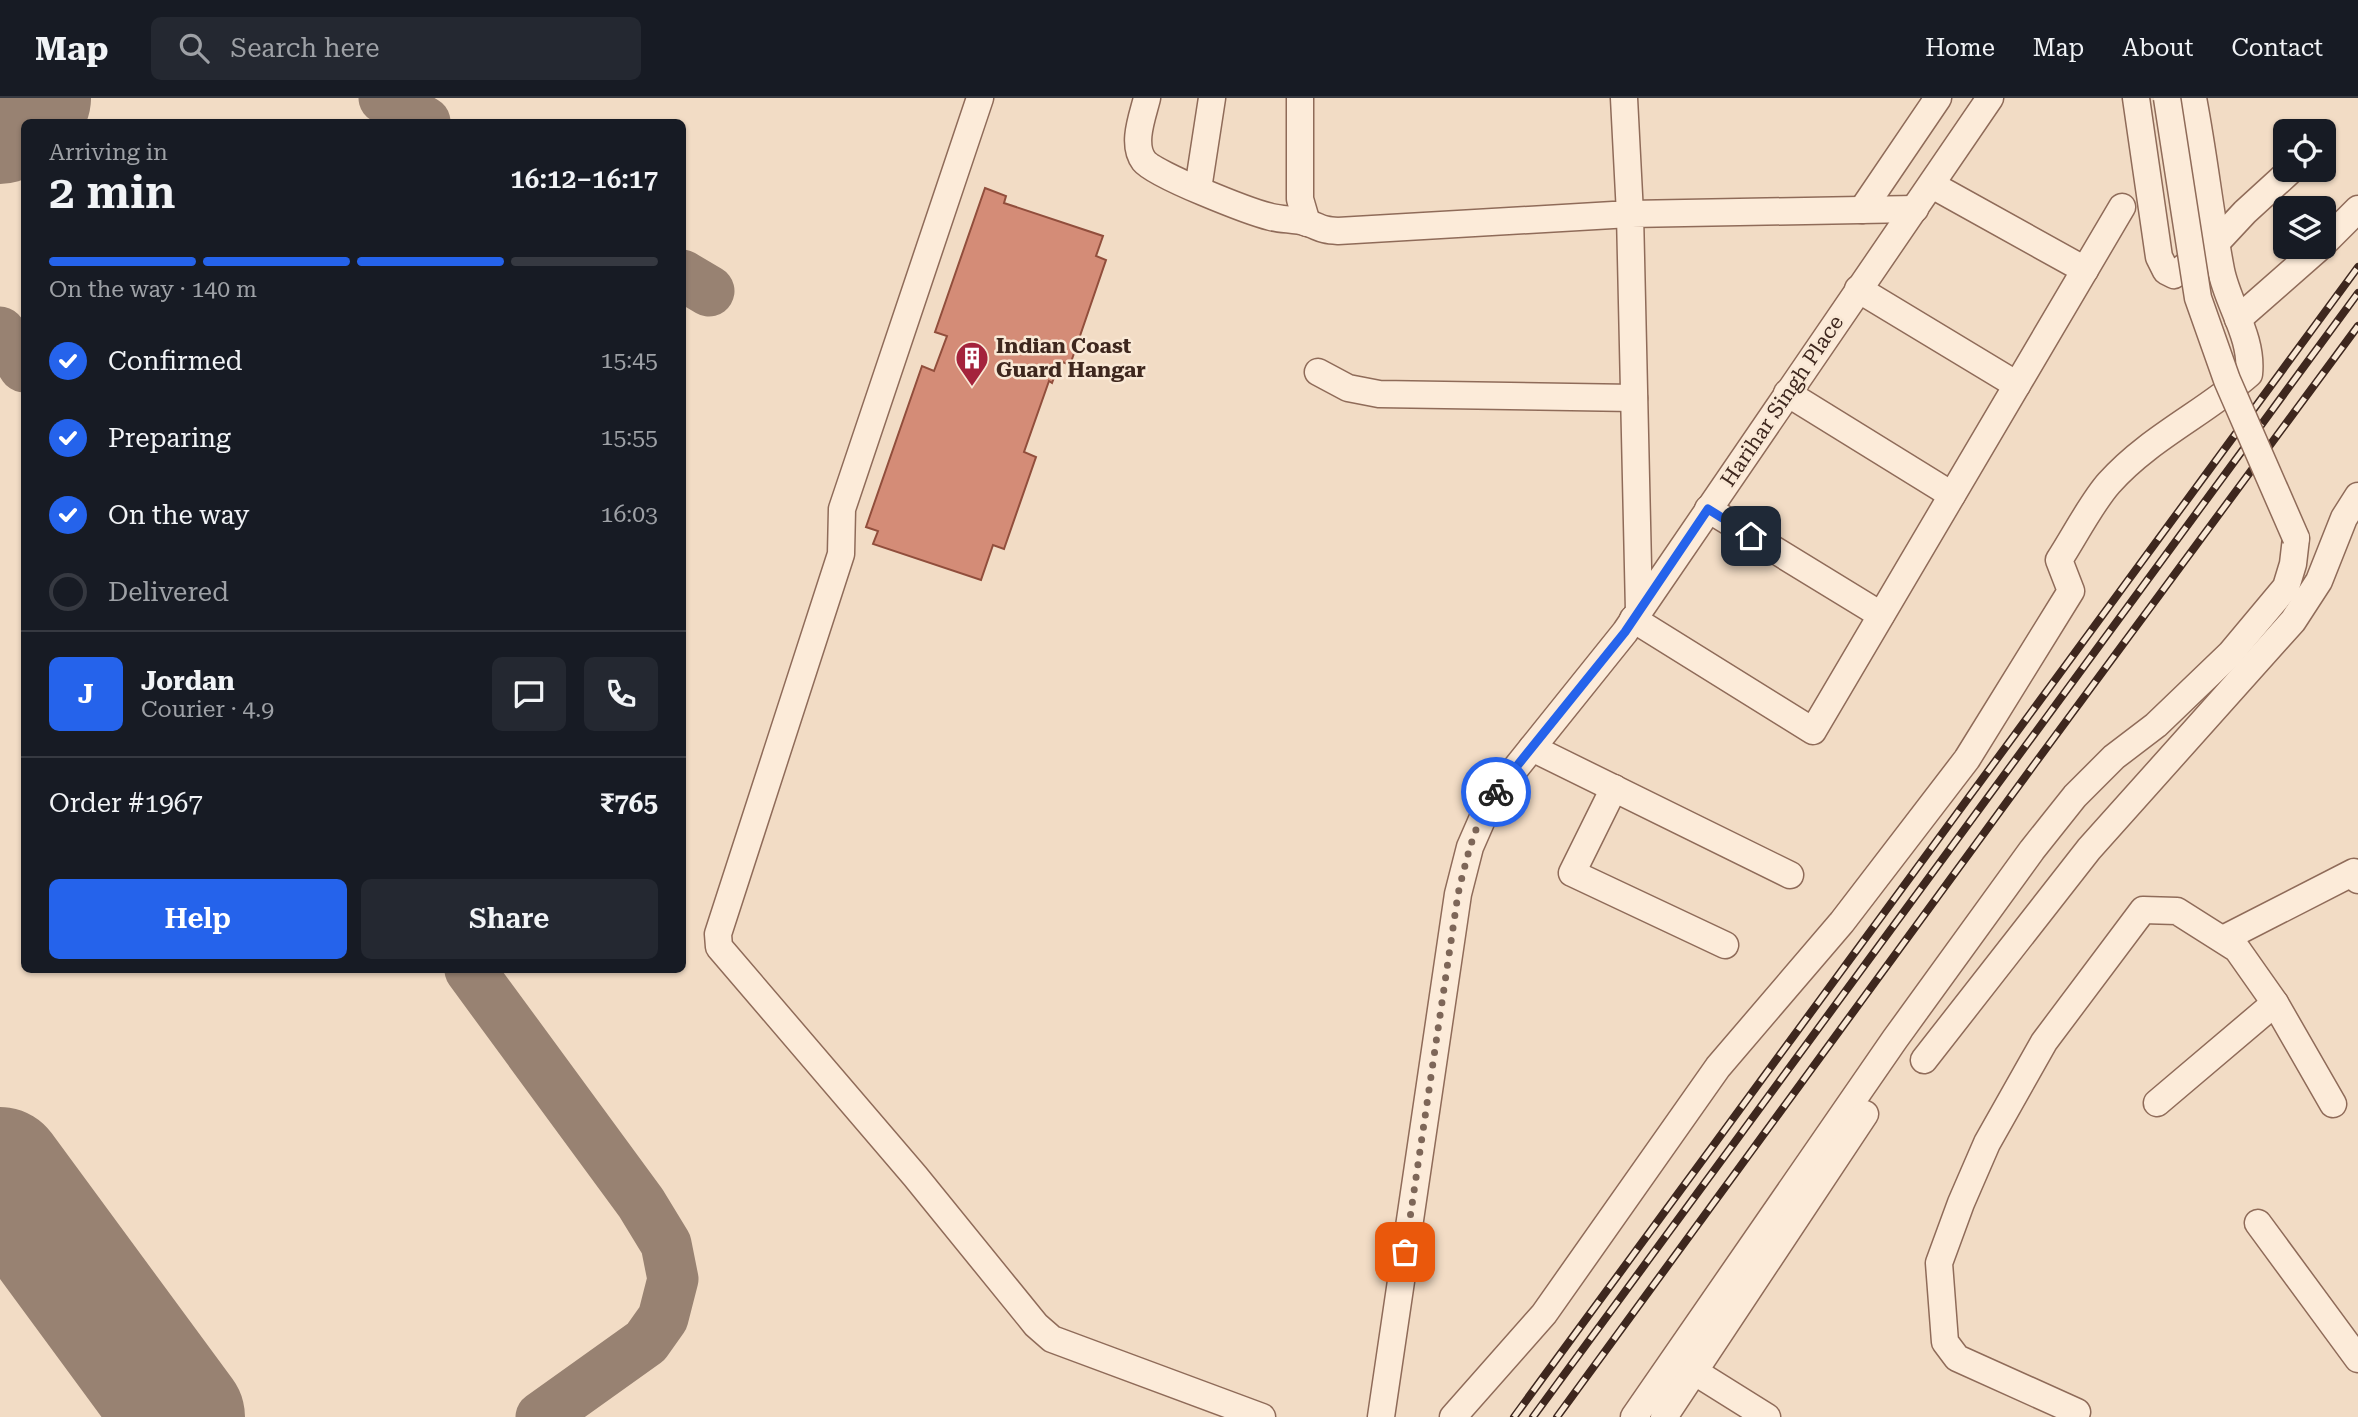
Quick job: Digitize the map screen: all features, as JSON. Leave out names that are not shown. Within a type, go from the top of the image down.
[{"type":"street","points":[[980,98],[842,509],[841,554],[718,934],[719,947],[915,1176],[1036,1325],[1052,1339],[1262,1417]]},
{"type":"street","points":[[1147,98],[1139,134],[1143,160],[1152,167],[1198,189],[1271,217],[1307,223],[1322,230],[1629,214],[1915,209]]},
{"type":"street","points":[[1198,189],[1212,98]]},
{"type":"street","points":[[1300,98],[1300,200],[1307,223]]},
{"type":"street","points":[[1624,98],[1634,398],[1636,615],[1813,731],[2122,207]]},
{"type":"street","points":[[1862,210],[1938,98]]},
{"type":"street","name":"Harihar Singh Place","points":[[1381,1417],[1458,894],[1470,847],[1491,799],[1636,615],[1990,98]]},
{"type":"street","points":[[2136,98],[2159,257],[2166,271],[2174,275],[2217,242],[2278,182]]},
{"type":"street","points":[[1634,1417],[1895,1039],[2032,850],[2094,776],[2156,725],[2230,654],[2286,587],[2293,564],[2296,538],[2227,380],[2198,298],[2167,98]]},
{"type":"street","points":[[1453,1417],[1544,1314],[1718,1067],[1842,922],[1967,759],[2071,591],[2059,560],[2109,484],[2158,439],[2229,392],[2249,374],[2250,363],[2222,273],[2193,98]]},
{"type":"street","points":[[1932,185],[2085,270]]},
{"type":"street","points":[[2336,231],[2358,209]]},
{"type":"street","points":[[2238,319],[2306,259]]},
{"type":"street","points":[[1858,289],[2017,385]]},
{"type":"street","points":[[1318,372],[1348,388],[1379,394],[1634,398]]},
{"type":"street","points":[[1787,393],[1952,495]]},
{"type":"street","points":[[1924,1060],[2089,849],[2293,621],[2319,581],[2344,518],[2358,496]]},
{"type":"street","points":[[1708,509],[1881,615]]},
{"type":"street","points":[[1532,748],[1790,875]]},
{"type":"street","points":[[1614,788],[1572,873],[1725,945]]},
{"type":"street","points":[[1664,1417],[2006,898],[2027,864],[2032,850]]},
{"type":"street","points":[[2223,939],[2354,872],[2358,880]]},
{"type":"street","points":[[2077,1412],[1957,1358],[1945,1342],[1939,1263],[1987,1143],[2044,1042],[2143,910],[2177,911],[2237,949],[2275,1003],[2333,1104]]},
{"type":"street","points":[[2157,1103],[2275,1003]]},
{"type":"street","points":[[2258,1223],[2358,1359]]},
{"type":"street","points":[[1695,1372],[1767,1417]]},
{"type":"building","name":"Indian Coast Guard Hangar","points":[[985,188],[1006,196],[1004,203],[1103,236],[1096,256],[1106,260],[1070,365],[1060,361],[1052,383],[1049,381],[1024,452],[1036,457],[1004,549],[993,545],[981,580],[873,544],[878,531],[866,527],[922,366],[934,371],[947,336],[935,332]]},
{"type":"taxiway","points":[[384,98],[420,119]]},
{"type":"taxiway","points":[[686,277],[709,291]]},
{"type":"taxiway","points":[[0,332],[21,363]]},
{"type":"taxiway","points":[[472,973],[641,1203],[666,1244],[673,1279],[663,1318],[646,1342],[541,1417]]},
{"type":"taxiway","points":[[105,1316],[120,1366],[130,1417]]},
{"type":"runway","points":[[0,120],[27,98]]},
{"type":"runway","points":[[0,1171],[181,1417]]},
{"type":"railway","points":[[1514,1417],[2358,267]]},
{"type":"railway","points":[[1533,1417],[2358,293]]},
{"type":"railway","points":[[1557,1417],[2358,326]]},
{"type":"way so far","points":[[1405,1252],[1458,894],[1470,847],[1496,792]]},
{"type":"place","name":"Indian Coast Guard Hangar","points":[[972,388]]},
{"type":"route","points":[[1496,792],[1625,632],[1708,509],[1751,536]]}]
